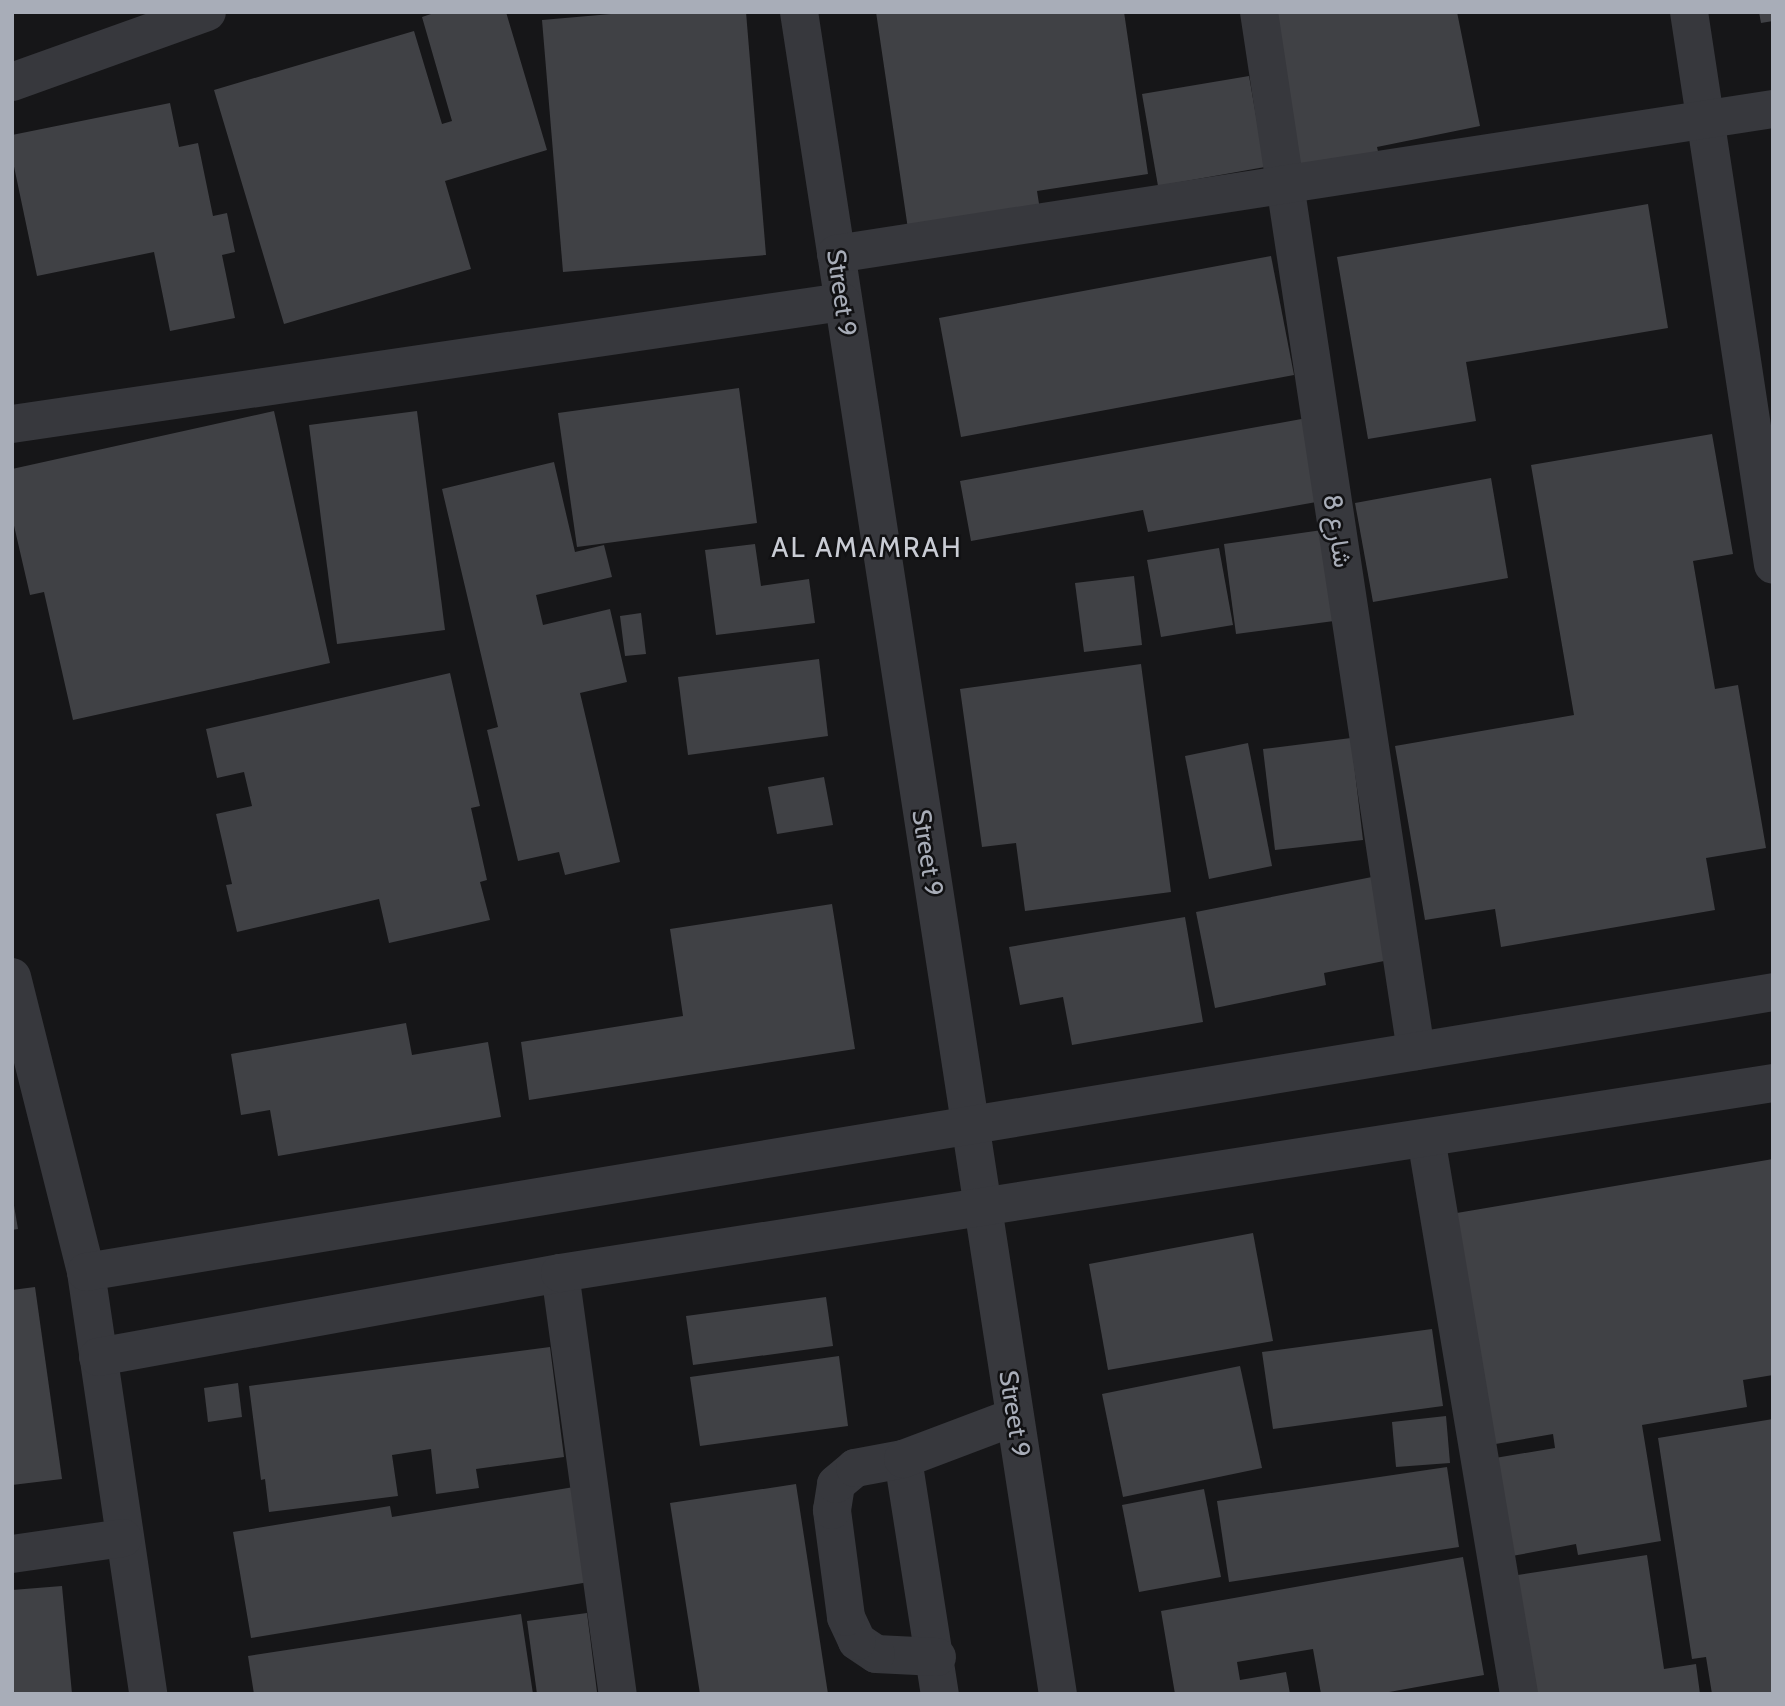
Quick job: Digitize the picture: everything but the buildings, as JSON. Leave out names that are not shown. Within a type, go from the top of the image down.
[{"type":"street","points":[[12,82],[207,12]]},
{"type":"street","name":"Street 9","points":[[799,12],[981,1209],[1058,1694]]},
{"type":"street","name":"شارع 8","points":[[1259,12],[1416,1051]]},
{"type":"street","points":[[1689,12],[1773,565]]},
{"type":"street","points":[[836,254],[1773,108]]},
{"type":"street","points":[[12,424],[842,302]]},
{"type":"street","points":[[12,977],[23,1060],[86,1272],[148,1694]]},
{"type":"street","points":[[86,1272],[1773,992]]},
{"type":"street","points":[[99,1357],[560,1273],[1773,1083]]},
{"type":"street","points":[[1426,1138],[1519,1694]]},
{"type":"street","points":[[560,1273],[618,1694]]},
{"type":"street","points":[[903,1459],[938,1676],[876,1654],[857,1641],[846,1617],[832,1510],[836,1485],[855,1468],[903,1459],[1014,1417]]},
{"type":"street","points":[[12,1554],[123,1538]]},
{"type":"district","name":"AL AMAMRAH","points":[[867,547]]}]
